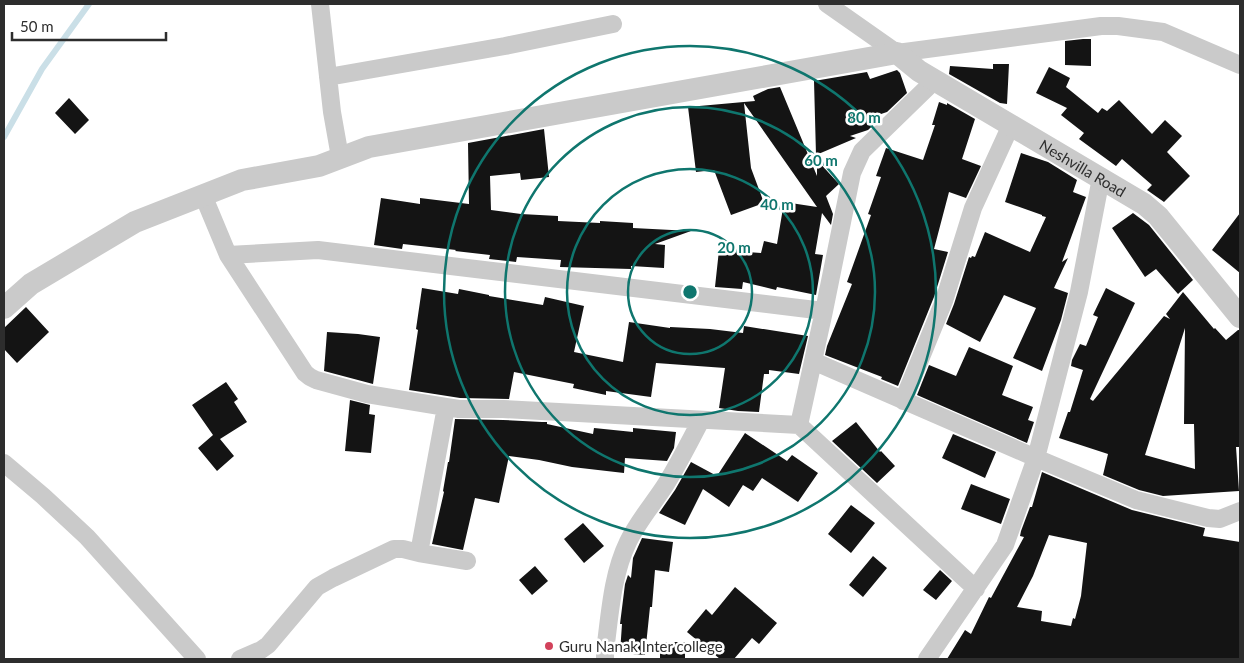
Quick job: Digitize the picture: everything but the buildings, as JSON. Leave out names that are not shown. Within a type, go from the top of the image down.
[{"type":"street","points":[[320,4],[332,112],[340,157]]},
{"type":"street","points":[[826,4],[897,53]]},
{"type":"street","points":[[328,77],[505,46],[614,24]]},
{"type":"street","points":[[4,308],[31,284],[135,222],[242,180],[319,166],[369,147],[897,53],[1101,26],[1118,26],[1164,32],[1240,64]]},
{"type":"street","name":"Neshvilla Road","points":[[897,53],[919,71],[1144,204],[1158,216],[1240,316]]},
{"type":"street","points":[[799,425],[852,172],[862,152],[935,80]]},
{"type":"street","points":[[903,400],[944,301],[973,208],[1011,125]]},
{"type":"street","points":[[927,659],[1005,545],[1036,458],[1080,292],[1101,178]]},
{"type":"street","points":[[203,195],[228,255],[310,377],[367,394],[460,409],[503,409],[799,425],[976,589]]},
{"type":"street","points":[[228,255],[318,250],[824,311]]},
{"type":"street","points":[[813,361],[1136,500],[1208,518],[1220,519],[1240,511]]},
{"type":"street","points":[[419,553],[446,407]]},
{"type":"street","points":[[605,659],[614,590],[619,565],[628,542],[666,484],[701,420]]},
{"type":"street","points":[[4,463],[87,537],[197,659]]},
{"type":"street","points":[[240,659],[268,645],[317,587],[394,549],[467,561]]},
{"type":"waterway","points":[[4,137],[42,69],[89,4]]},
{"type":"place","name":"Guru Nanak Inter college","points":[[549,646]]}]
